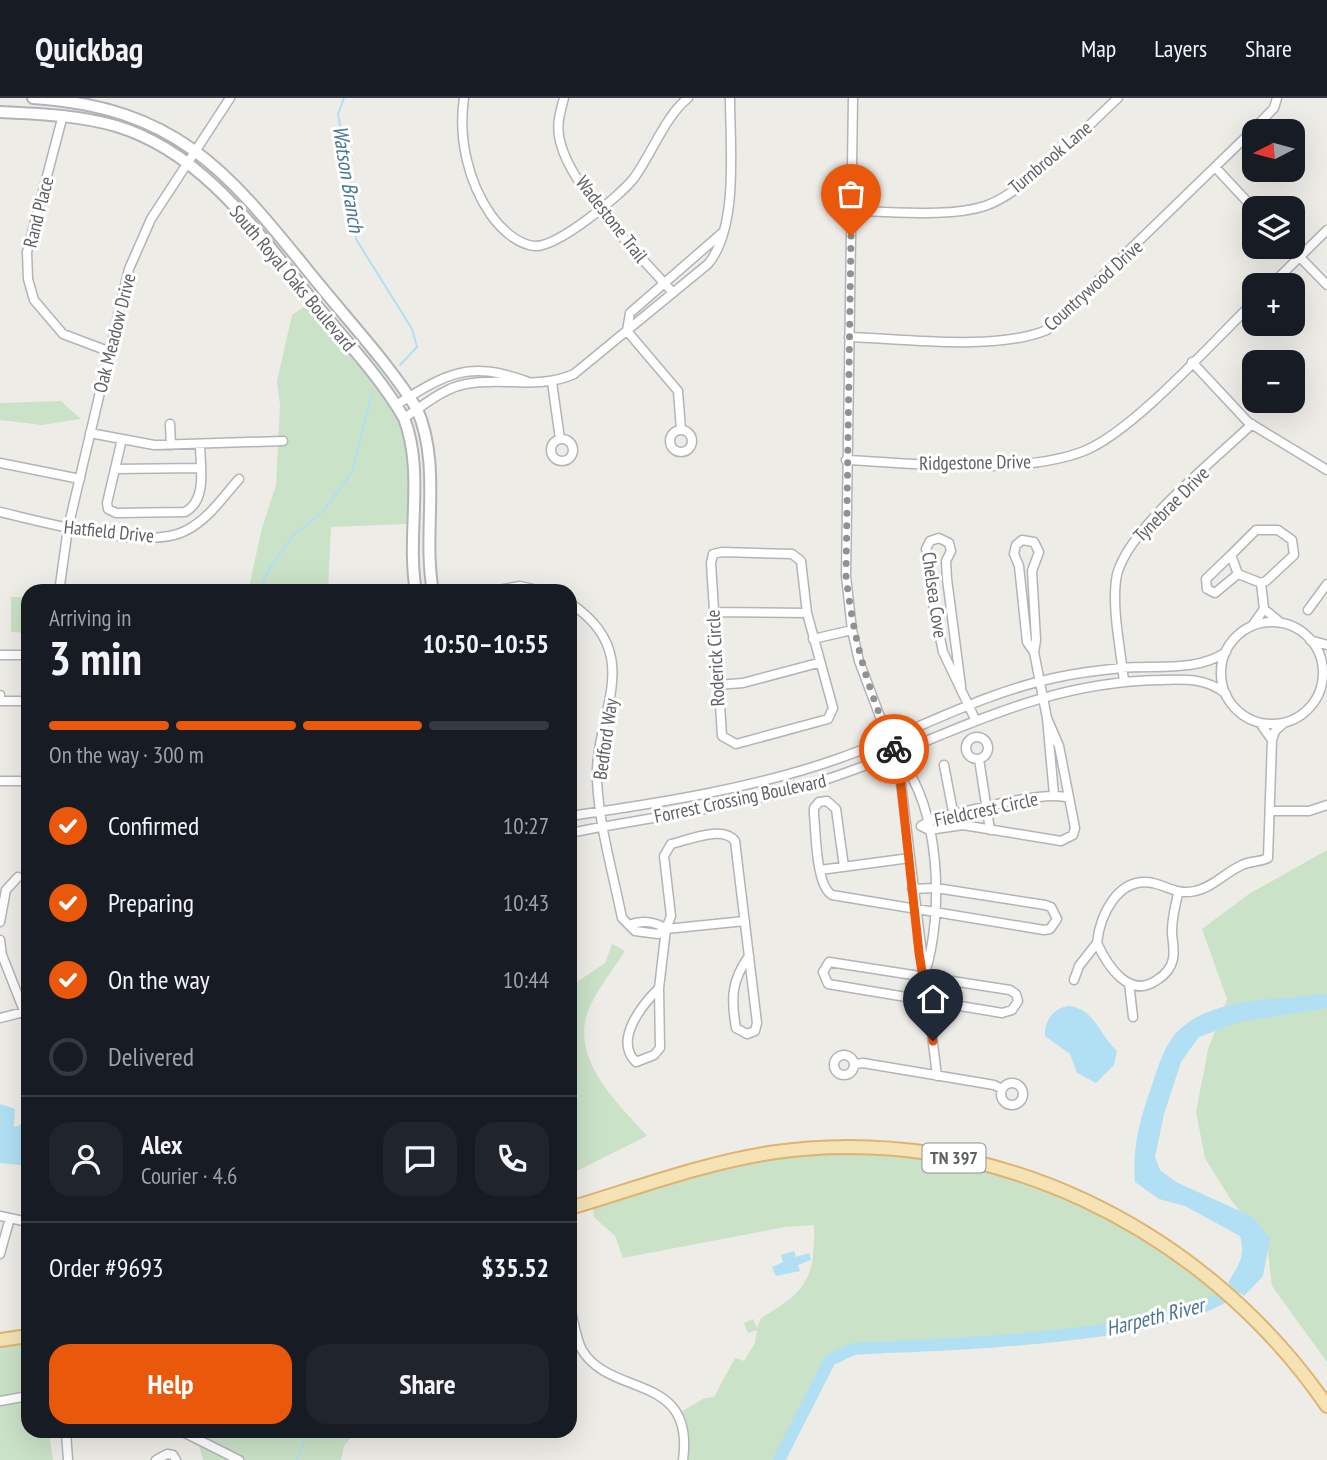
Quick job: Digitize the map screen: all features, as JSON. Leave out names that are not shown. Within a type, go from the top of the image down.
[{"type":"main road","name":"South Royal Oaks Boulevard","points":[[33,98],[93,105],[119,112],[195,150],[250,198],[417,409],[430,451],[429,556],[432,584]]},
{"type":"main road","name":"South Royal Oaks Boulevard","points":[[0,112],[63,115],[117,127],[162,147],[187,163],[239,211],[404,418],[414,453],[412,547],[415,584]]},
{"type":"main road","name":"TN 397","points":[[577,1206],[680,1173],[771,1153],[835,1148],[898,1150],[961,1159],[1040,1180],[1134,1225],[1203,1271],[1247,1310],[1297,1363],[1327,1406]]},
{"type":"main road","points":[[0,1340],[21,1337]]},
{"type":"street","name":"Oak Meadow Drive","points":[[60,584],[68,528],[129,269],[140,240],[230,98]]},
{"type":"street","points":[[464,98],[466,158],[492,216],[508,234],[534,246],[547,244],[572,230],[633,179],[688,98]]},
{"type":"street","name":"Wadestone Trail","points":[[564,98],[558,121],[560,141],[566,159],[599,209],[673,293]]},
{"type":"street","points":[[404,418],[454,387],[467,384],[552,382],[574,374],[673,293],[718,252],[724,231],[730,172],[730,98]]},
{"type":"street","points":[[853,98],[846,576],[852,630],[859,660],[896,754],[909,774],[926,826],[936,888],[936,913],[925,976]]},
{"type":"street","name":"Turnbrook Lane","points":[[851,211],[951,211],[988,205],[1015,190],[1118,98]]},
{"type":"street","name":"Countrywood Drive","points":[[849,337],[986,341],[1035,335],[1047,330],[1215,167],[1273,108],[1277,98]]},
{"type":"street","name":"Rand Place","points":[[63,115],[27,253],[28,279],[34,300],[63,334],[108,351]]},
{"type":"street","points":[[1215,167],[1242,196]]},
{"type":"street","points":[[1305,252],[1327,230]]},
{"type":"street","points":[[626,331],[630,313],[724,231]]},
{"type":"street","points":[[1283,273],[1298,259]]},
{"type":"street","points":[[1302,259],[1327,285]]},
{"type":"street","name":"Ridgestone Drive","points":[[846,460],[938,464],[1031,463],[1086,450],[1133,418],[1242,314]]},
{"type":"street","points":[[626,331],[678,391],[681,430]]},
{"type":"street","points":[[1192,362],[1252,424],[1327,470]]},
{"type":"street","points":[[396,405],[438,378],[465,370],[510,375],[532,383]]},
{"type":"street","points":[[552,382],[560,439]]},
{"type":"street","points":[[170,424],[171,445]]},
{"type":"street","name":"Tynebrae Drive","points":[[1124,682],[1116,579],[1128,547],[1144,528],[1252,424]]},
{"type":"street","points":[[90,433],[171,445],[283,441]]},
{"type":"street","points":[[122,439],[107,503],[108,509],[116,513],[189,510],[199,500],[200,444]]},
{"type":"street","points":[[0,463],[80,479]]},
{"type":"street","points":[[115,469],[200,468]]},
{"type":"street","name":"Hatfield Drive","points":[[0,513],[68,528],[140,537],[163,537],[184,532],[204,519],[239,478]]},
{"type":"street","points":[[1231,555],[1238,574],[1261,583],[1294,555],[1292,540],[1278,530],[1256,530],[1206,579],[1207,589],[1215,593],[1238,574]]},
{"type":"street","name":"Chelsea Cove","points":[[961,686],[946,565],[951,547],[946,540],[939,538],[930,541],[926,549],[937,625],[943,652],[975,719]]},
{"type":"street","points":[[1027,539],[1038,548],[1033,566],[1036,640],[1034,652],[1027,642],[1019,566],[1014,549],[1019,542],[1027,539]]},
{"type":"street","name":"Roderick Circle","points":[[722,552],[796,556],[802,565],[807,612],[818,663],[832,708],[828,719],[736,744],[726,740],[719,732],[713,612],[713,554],[722,552]]},
{"type":"street","points":[[930,566],[946,565]]},
{"type":"street","points":[[1019,566],[1033,566]]},
{"type":"street","points":[[1261,583],[1264,609],[1280,623]]},
{"type":"street","points":[[1308,610],[1327,584]]},
{"type":"street","name":"Bedford Way","points":[[577,609],[591,620],[603,637],[614,673],[597,777],[601,812],[622,918],[635,932],[658,934],[666,929]]},
{"type":"street","points":[[1264,609],[1250,627],[1236,637],[1226,652],[1222,680],[1226,694],[1240,713],[1261,723],[1284,723],[1295,719],[1312,704],[1322,683],[1327,658]]},
{"type":"street","points":[[713,612],[807,612]]},
{"type":"street","points":[[937,625],[953,622]]},
{"type":"street","points":[[1250,627],[1265,622],[1292,626],[1317,649],[1323,672]]},
{"type":"street","points":[[813,639],[852,630]]},
{"type":"street","points":[[1310,640],[1327,645]]},
{"type":"street","name":"Fieldcrest Circle","points":[[1034,652],[1047,718],[1054,795]]},
{"type":"street","name":"Forrest Crossing Boulevard","points":[[577,816],[776,778],[890,740],[969,706],[1040,682],[1122,668],[1208,662],[1226,652]]},
{"type":"street","points":[[0,655],[21,655]]},
{"type":"street","points":[[716,685],[743,683],[818,663]]},
{"type":"street","name":"Forrest Crossing Boulevard","points":[[577,832],[792,790],[896,754],[975,719],[1042,697],[1124,682],[1199,681],[1210,683],[1226,694]]},
{"type":"street","points":[[0,695],[0,701],[21,701]]},
{"type":"street","name":"Fieldcrest Circle","points":[[906,828],[955,826],[1061,841],[1067,839],[1075,828],[1059,746],[1047,718]]},
{"type":"street","points":[[1261,723],[1272,740]]},
{"type":"street","points":[[1074,980],[1079,966],[1097,943],[1106,908],[1116,894],[1133,885],[1150,883],[1178,894],[1201,889],[1244,864],[1268,858],[1272,740],[1275,731],[1284,723]]},
{"type":"street","points":[[896,754],[937,1076]]},
{"type":"street","points":[[979,759],[990,830]]},
{"type":"street","points":[[944,765],[955,826]]},
{"type":"street","points":[[0,780],[21,781]]},
{"type":"street","name":"Fieldcrest Circle","points":[[926,826],[953,815],[988,807],[1054,795],[1069,798]]},
{"type":"street","points":[[844,867],[836,809],[827,801],[819,802],[814,808],[820,870],[823,885],[832,895],[1044,930],[1050,929],[1057,919],[1051,907],[1045,905],[936,888],[912,889]]},
{"type":"street","points":[[1271,811],[1309,811],[1327,804]]},
{"type":"street","points":[[659,988],[645,1002],[630,1027],[631,1056],[636,1062],[646,1060],[660,1048],[659,988],[666,929],[671,916],[666,848],[671,844],[720,833],[731,835],[736,841],[758,1023],[755,1031],[747,1034],[736,1028],[731,997],[734,980],[749,957]]},
{"type":"street","points":[[820,870],[910,859]]},
{"type":"street","points":[[0,922],[6,890],[18,877]]},
{"type":"street","points":[[1097,943],[1111,968],[1129,983],[1143,986],[1155,982],[1170,969],[1174,953],[1172,918],[1178,894]]},
{"type":"street","points":[[666,929],[745,921]]},
{"type":"street","points":[[0,940],[2,955],[21,1000]]},
{"type":"street","points":[[829,962],[836,962],[925,976],[1010,990],[1016,994],[1018,1002],[1012,1010],[1002,1013],[828,984],[823,972],[829,962]]},
{"type":"street","points":[[1129,983],[1133,1017]]},
{"type":"street","points":[[0,1018],[21,1015]]},
{"type":"street","points":[[855,1064],[1002,1089]]},
{"type":"street","points":[[0,1216],[21,1221]]},
{"type":"street","points":[[0,1254],[10,1218]]},
{"type":"street","points":[[577,1332],[582,1349],[592,1360],[663,1398],[677,1414],[683,1431],[683,1460]]},
{"type":"street","points":[[0,1407],[4,1401]]},
{"type":"street","points":[[66,1438],[68,1460]]},
{"type":"street","points":[[195,1438],[239,1460]]},
{"type":"street","points":[[156,1460],[167,1454],[173,1455],[176,1460]]},
{"type":"green space","points":[[313,301],[396,405],[410,435],[413,513],[406,524],[331,527],[328,584],[250,584],[262,528],[276,485],[280,405],[277,381],[292,315]]},
{"type":"green space","points":[[61,401],[81,419],[42,425],[0,420],[0,403]]},
{"type":"green space","points":[[11,597],[21,597],[21,633],[11,632]]},
{"type":"green space","points":[[1327,850],[1327,1362],[1272,1286],[1267,1245],[1231,1200],[1205,1158],[1196,1112],[1208,1050],[1227,999],[1202,929],[1249,894]]},
{"type":"green space","points":[[612,944],[625,951],[591,1003],[584,1029],[586,1047],[600,1080],[647,1136],[577,1171],[577,982],[605,963]]},
{"type":"green space","points":[[803,1150],[961,1159],[1103,1208],[1226,1291],[1207,1307],[1092,1333],[853,1349],[829,1360],[779,1460],[683,1460],[677,1414],[705,1398],[714,1397],[735,1358],[744,1361],[755,1343],[757,1330],[748,1333],[744,1323],[753,1319],[757,1328],[761,1318],[789,1300],[805,1282],[813,1259],[814,1225],[785,1227],[623,1258],[615,1236],[594,1217],[592,1201],[680,1173]]},
{"type":"green space","points":[[21,1344],[21,1438],[50,1438],[53,1460],[0,1460],[0,1347]]},
{"type":"green space","points":[[195,1438],[351,1438],[344,1446],[341,1460],[203,1460]]},
{"type":"water","points":[[1327,994],[1327,1008],[1239,1022],[1199,1037],[1181,1062],[1164,1114],[1155,1157],[1160,1170],[1176,1182],[1253,1217],[1270,1238],[1263,1276],[1244,1296],[1228,1283],[1241,1255],[1240,1236],[1185,1206],[1159,1199],[1135,1182],[1136,1146],[1143,1111],[1169,1043],[1182,1028],[1198,1016],[1240,1003]]},
{"type":"water","points":[[1069,1006],[1085,1012],[1117,1051],[1114,1065],[1096,1083],[1077,1073],[1070,1054],[1045,1036],[1046,1025],[1051,1016],[1058,1009]]},
{"type":"water","points":[[0,1104],[15,1109],[14,1127],[21,1124],[21,1165],[0,1163]]},
{"type":"water","points":[[794,1251],[796,1257],[809,1253],[811,1260],[798,1265],[800,1271],[776,1276],[772,1267],[783,1262],[781,1255]]},
{"type":"waterway","name":"Watson Branch","points":[[344,98],[338,114],[353,196],[356,239],[412,329],[417,347],[400,365]]},
{"type":"waterway","name":"Watson Branch","points":[[263,584],[270,568],[293,536],[323,511],[352,472],[372,393]]},
{"type":"waterway","name":"Harpeth River","points":[[779,1460],[830,1360],[853,1349],[1000,1341],[1125,1327],[1179,1315],[1221,1298],[1245,1277]]},
{"type":"waterway","name":"Watson Branch","points":[[297,1460],[305,1438]]},
{"type":"way so far","points":[[851,236],[846,576],[852,630],[859,660],[894,749]]},
{"type":"route","points":[[894,749],[899,767],[919,953],[925,976],[933,1041]]}]
